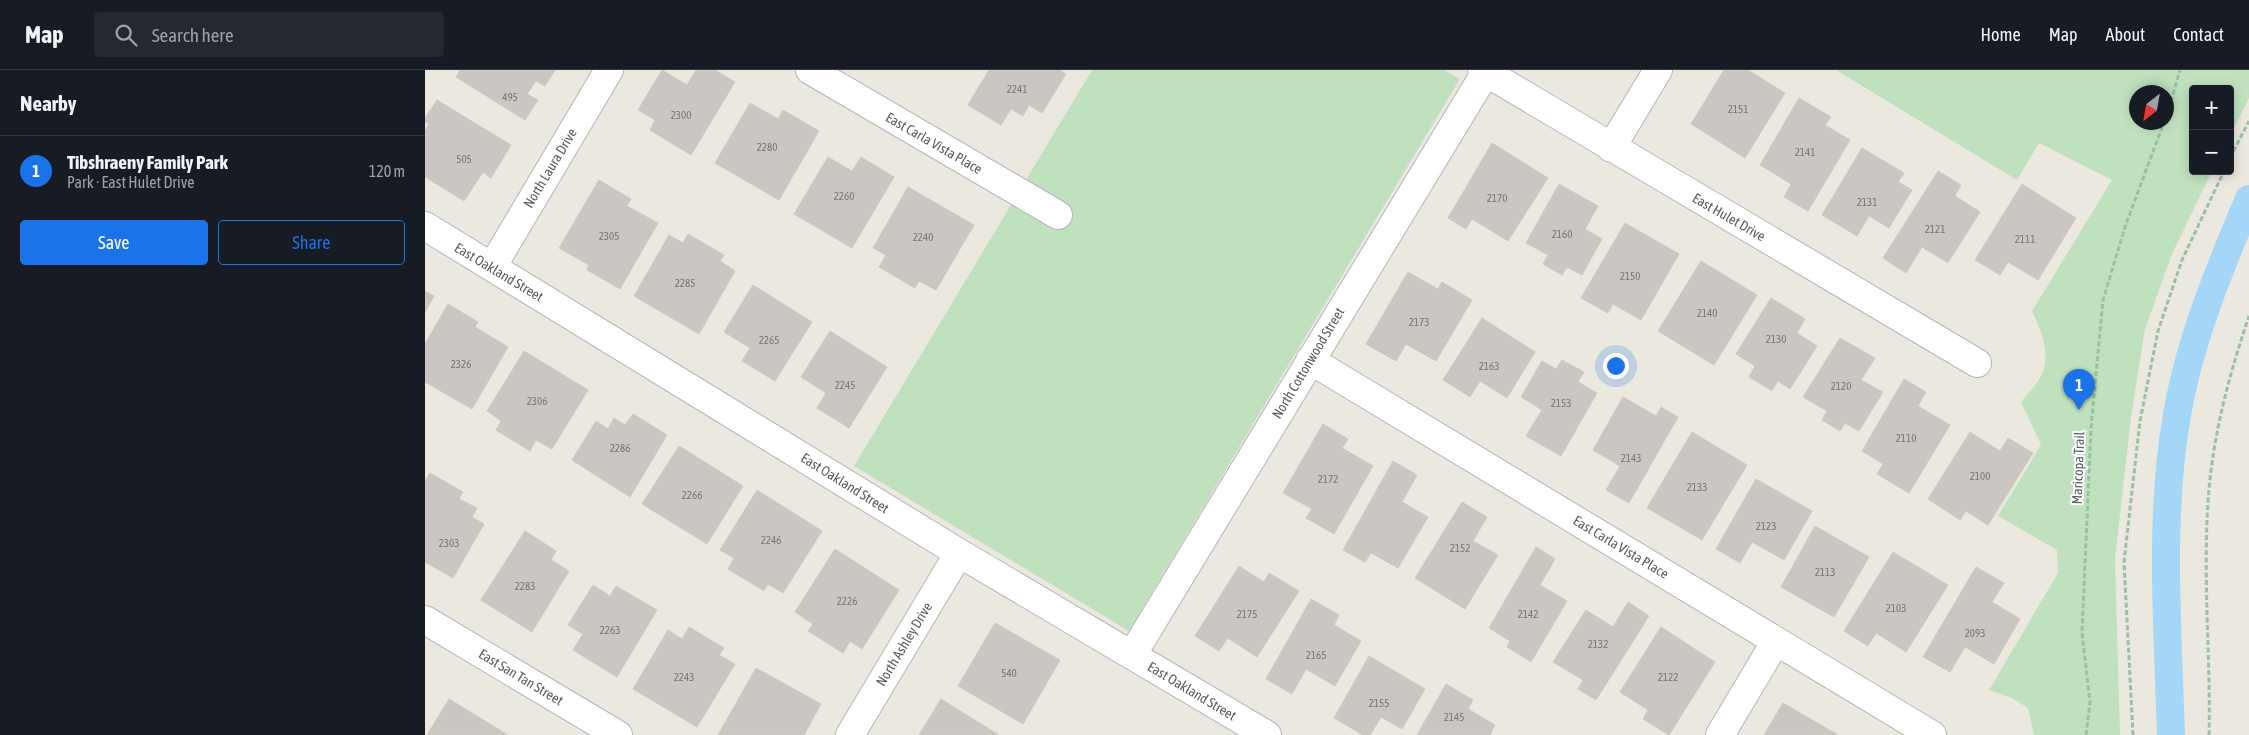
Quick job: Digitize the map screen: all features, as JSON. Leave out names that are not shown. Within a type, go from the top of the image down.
[{"type":"street","name":"North Laura Drive","points":[[492,267],[609,70]]},
{"type":"street","name":"East Carla Vista Place","points":[[810,70],[1058,215]]},
{"type":"street","points":[[1611,148],[1658,70]]},
{"type":"street","name":"East Hulet Drive","points":[[1484,71],[1611,148],[1977,363]]},
{"type":"street","name":"North Cottonwood Street","points":[[1132,655],[1484,71]]},
{"type":"street","name":"East Oakland Street","points":[[425,226],[959,553],[1267,735]]},
{"type":"street","name":"East Carla Vista Place","points":[[1310,360],[1933,735]]},
{"type":"street","name":"North Ashley Drive","points":[[850,735],[959,553]]},
{"type":"street","name":"East San Tan Street","points":[[425,620],[617,735]]},
{"type":"street","points":[[1720,735],[1776,641]]},
{"type":"path","points":[[2174,91],[2180,70]]},
{"type":"path","points":[[2234,150],[2249,121]]},
{"type":"path","name":"Maricopa Trail","points":[[2086,735],[2090,702],[2083,633],[2084,594],[2091,428],[2103,300],[2126,224],[2161,130]]},
{"type":"path","points":[[2133,735],[2124,562],[2140,421],[2158,331],[2182,260],[2222,175]]},
{"type":"path","points":[[2209,735],[2207,567],[2210,479],[2223,406],[2249,316]]},
{"type":"green space","points":[[1092,70],[1444,70],[1460,79],[1129,631],[854,466]]},
{"type":"green space","points":[[1836,70],[2249,70],[2249,98],[2234,128],[2234,85],[2189,85],[2189,175],[2210,175],[2172,254],[2145,329],[2131,417],[2115,559],[2120,735],[2034,735],[2028,708],[2012,698],[1989,690],[2058,573],[2057,550],[1998,516],[2041,445],[2021,402],[2039,380],[2045,360],[2042,334],[2032,311],[2112,180],[2039,143],[2017,180]]},
{"type":"building","points":[[460,70],[555,70],[545,86],[536,81],[527,94],[538,100],[525,120],[456,77]]},
{"type":"building","points":[[662,70],[687,85],[696,70],[715,70],[735,82],[691,155],[650,130],[655,120],[638,110]]},
{"type":"building","points":[[989,70],[1060,70],[1066,74],[1042,113],[1029,105],[1023,116],[1011,109],[1001,125],[968,105]]},
{"type":"building","points":[[1724,70],[1748,70],[1785,93],[1745,158],[1691,124]]},
{"type":"building","points":[[1799,98],[1831,117],[1825,125],[1850,140],[1808,211],[1784,197],[1791,184],[1760,165]]},
{"type":"building","points":[[437,100],[511,145],[491,178],[483,172],[464,201],[425,177],[425,130],[429,124],[425,122],[425,118]]},
{"type":"building","points":[[750,103],[778,119],[783,110],[819,131],[779,200],[715,163]]},
{"type":"building","points":[[1492,143],[1548,178],[1508,241],[1472,219],[1466,229],[1448,218]]},
{"type":"building","points":[[1862,148],[1904,173],[1898,182],[1912,190],[1889,228],[1869,216],[1857,236],[1822,215]]},
{"type":"building","points":[[828,157],[852,171],[861,157],[894,177],[852,248],[794,214]]},
{"type":"building","points":[[1938,171],[1961,185],[1955,196],[1980,212],[1948,263],[1922,247],[1906,273],[1883,258]]},
{"type":"building","points":[[599,180],[631,199],[627,206],[658,223],[620,289],[587,270],[589,265],[559,248]]},
{"type":"building","points":[[1559,184],[1598,206],[1585,229],[1602,239],[1582,275],[1567,267],[1562,275],[1543,264],[1548,255],[1526,243]]},
{"type":"building","points":[[2022,184],[2076,218],[2038,280],[2008,262],[2000,275],[1975,260]]},
{"type":"building","points":[[908,187],[974,225],[936,290],[919,281],[915,288],[879,267],[886,255],[873,248]]},
{"type":"building","points":[[1625,223],[1679,254],[1641,320],[1613,304],[1608,313],[1581,298]]},
{"type":"building","points":[[688,234],[724,255],[720,261],[735,271],[699,334],[634,296],[669,235],[683,243]]},
{"type":"building","points":[[1701,261],[1757,295],[1714,365],[1658,331]]},
{"type":"building","points":[[1408,272],[1438,289],[1442,282],[1472,300],[1436,361],[1406,344],[1396,361],[1366,344]]},
{"type":"building","points":[[753,285],[812,322],[775,381],[742,361],[750,348],[724,332]]},
{"type":"building","points":[[425,291],[434,296],[425,312]]},
{"type":"building","points":[[1771,298],[1805,319],[1797,333],[1817,346],[1790,389],[1778,381],[1772,391],[1749,377],[1755,366],[1736,354]]},
{"type":"building","points":[[448,304],[478,322],[475,327],[508,347],[472,409],[425,382],[425,344]]},
{"type":"building","points":[[1482,318],[1535,352],[1507,398],[1480,381],[1470,397],[1443,380]]},
{"type":"building","points":[[830,331],[887,367],[849,428],[817,408],[826,393],[801,377]]},
{"type":"building","points":[[1840,338],[1875,358],[1861,380],[1883,392],[1859,431],[1845,423],[1840,431],[1822,420],[1827,411],[1803,397]]},
{"type":"building","points":[[524,351],[588,390],[552,449],[536,440],[530,451],[496,430],[501,421],[487,411]]},
{"type":"building","points":[[1562,360],[1584,372],[1578,382],[1597,393],[1561,456],[1526,436],[1542,410],[1521,397],[1542,361],[1556,369]]},
{"type":"building","points":[[1904,379],[1926,392],[1918,406],[1950,425],[1909,493],[1877,474],[1883,464],[1862,451]]},
{"type":"building","points":[[1623,397],[1656,416],[1661,407],[1678,417],[1629,503],[1606,490],[1620,466],[1593,450]]},
{"type":"building","points":[[633,414],[667,435],[630,497],[572,460],[596,421],[608,429],[614,418],[625,425]]},
{"type":"building","points":[[1323,424],[1348,439],[1342,448],[1373,466],[1334,534],[1306,518],[1312,509],[1283,493]]},
{"type":"building","points":[[1692,432],[1747,465],[1702,540],[1647,508]]},
{"type":"building","points":[[1970,432],[2000,451],[2008,438],[2033,453],[1988,525],[1966,511],[1960,520],[1928,499]]},
{"type":"building","points":[[679,446],[743,486],[707,544],[642,504]]},
{"type":"building","points":[[1393,461],[1417,475],[1402,502],[1428,517],[1398,568],[1371,553],[1365,562],[1343,550]]},
{"type":"building","points":[[430,473],[463,492],[459,499],[477,508],[472,517],[484,524],[453,578],[425,562],[425,481]]},
{"type":"building","points":[[1756,479],[1812,511],[1784,560],[1752,542],[1740,563],[1716,549]]},
{"type":"building","points":[[757,490],[822,531],[783,593],[768,584],[764,591],[728,569],[734,558],[720,550]]},
{"type":"building","points":[[1462,502],[1487,517],[1473,541],[1498,555],[1465,609],[1415,578]]},
{"type":"building","points":[[1815,526],[1869,557],[1834,617],[1781,587]]},
{"type":"building","points":[[525,531],[556,551],[551,560],[569,571],[532,632],[481,600]]},
{"type":"building","points":[[1536,547],[1555,559],[1540,585],[1567,601],[1531,662],[1507,647],[1510,641],[1489,628]]},
{"type":"building","points":[[835,549],[899,590],[862,649],[850,641],[843,653],[808,631],[813,624],[795,612]]},
{"type":"building","points":[[1893,552],[1948,585],[1906,652],[1876,633],[1868,646],[1844,631]]},
{"type":"building","points":[[1239,566],[1264,582],[1269,573],[1299,591],[1257,657],[1228,638],[1219,651],[1195,636]]},
{"type":"building","points":[[1976,567],[2004,583],[1992,602],[2020,619],[1994,664],[1965,647],[1950,672],[1923,657]]},
{"type":"building","points":[[593,585],[610,596],[616,586],[657,610],[617,677],[573,650],[583,634],[568,625]]},
{"type":"building","points":[[1311,599],[1339,615],[1334,625],[1361,641],[1335,686],[1306,669],[1292,694],[1266,679]]},
{"type":"building","points":[[1628,602],[1649,616],[1596,700],[1578,689],[1583,680],[1553,662],[1586,610],[1613,627]]},
{"type":"building","points":[[995,623],[1060,660],[1023,724],[958,686]]},
{"type":"building","points":[[689,627],[724,648],[719,655],[735,664],[697,727],[633,689],[668,630],[682,639]]},
{"type":"building","points":[[1661,627],[1715,662],[1669,735],[1643,719],[1648,710],[1620,692]]},
{"type":"building","points":[[1369,656],[1425,689],[1402,729],[1381,717],[1370,735],[1363,735],[1334,718]]},
{"type":"building","points":[[756,668],[821,704],[804,735],[718,735]]},
{"type":"building","points":[[1446,684],[1473,700],[1468,709],[1495,725],[1490,735],[1417,735]]},
{"type":"building","points":[[449,699],[508,735],[427,735]]},
{"type":"building","points":[[941,699],[999,735],[919,735]]},
{"type":"building","points":[[1783,703],[1838,735],[1764,735]]},
{"type":"waterway","points":[[2171,735],[2166,538],[2171,459],[2176,421],[2181,392],[2196,336],[2216,280],[2249,199]]},
{"type":"place","name":"Tibshraeny Family Park","points":[[2079,410]]}]
